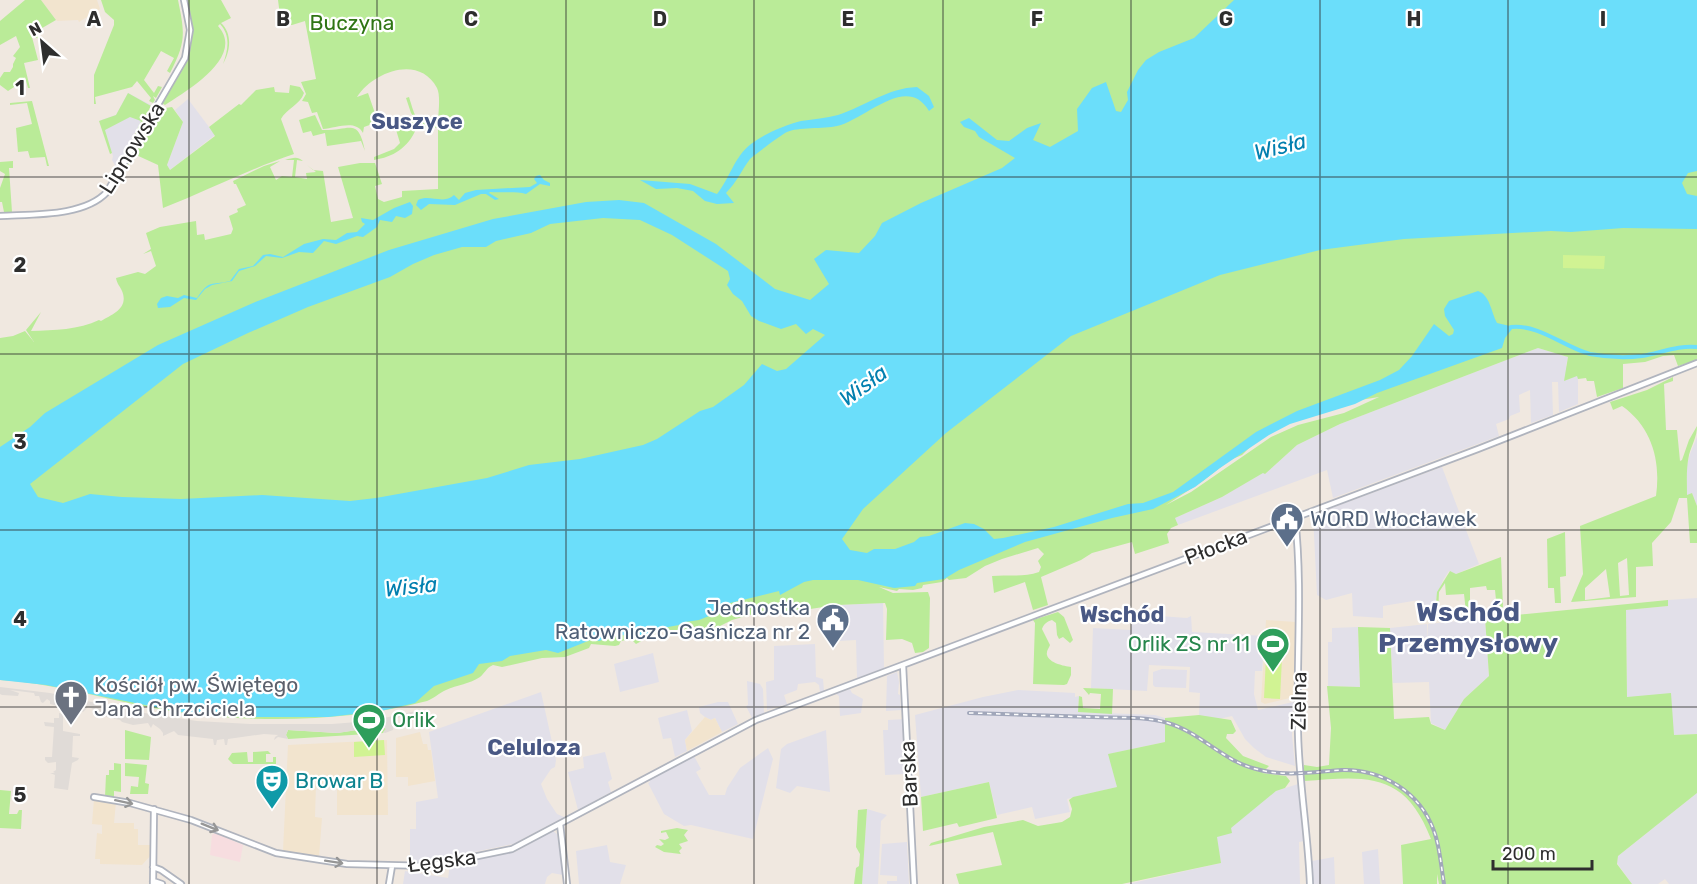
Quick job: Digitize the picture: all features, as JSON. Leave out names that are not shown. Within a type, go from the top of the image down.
[{"type":"street","name":"Lipnowska","points":[[0,216],[80,209],[95,203],[107,192],[185,58],[190,30],[184,0]]},
{"type":"street","name":"Płocka","points":[[734,730],[1478,449],[1697,363]]},
{"type":"street","name":"Zielna","points":[[1295,517],[1300,620],[1298,735],[1310,884]]},
{"type":"street","name":"Barska","points":[[903,665],[914,884]]},
{"type":"street","name":"Łęgska","points":[[94,797],[123,801],[200,823],[276,853],[347,864],[429,866],[512,849],[734,730]]},
{"type":"street","points":[[154,809],[153,883],[162,884]]},
{"type":"street","points":[[560,824],[567,884]]},
{"type":"street","points":[[389,884],[392,866]]},
{"type":"street","points":[[153,867],[181,884]]},
{"type":"shaded area","points":[[41,0],[97,0],[100,9],[79,22],[78,20],[57,21]]},
{"type":"shaded area","points":[[128,93],[151,105],[117,169],[112,160],[113,156],[101,120],[116,115]]},
{"type":"shaded area","points":[[188,99],[215,135],[170,170],[167,165],[183,122],[175,110]]},
{"type":"shaded area","points":[[1538,348],[1568,357],[1566,366],[1578,375],[1578,404],[1559,412],[1558,382],[1552,382],[1553,415],[1531,423],[1530,390],[1519,395],[1520,412],[1496,424],[1499,436],[1333,498],[1327,470],[1178,525],[1175,518],[1222,497],[1264,472],[1265,474],[1297,445],[1340,424]]},
{"type":"shaded area","points":[[1697,437],[1697,506],[1692,493],[1687,496],[1686,469]]},
{"type":"shaded area","points":[[1442,467],[1479,564],[1456,574],[1449,571],[1435,602],[1435,614],[1421,615],[1419,600],[1383,606],[1383,618],[1353,616],[1352,593],[1326,600],[1317,595],[1313,515]]},
{"type":"shaded area","points":[[1697,598],[1697,734],[1674,735],[1627,698],[1626,610],[1668,606],[1668,600]]},
{"type":"shaded area","points":[[883,603],[884,668],[857,678],[856,640],[840,641],[837,605]]},
{"type":"shaded area","points":[[1132,614],[1187,618],[1191,616],[1192,632],[1265,636],[1262,671],[1255,671],[1254,694],[1258,710],[1293,702],[1292,735],[1295,766],[1266,757],[1254,748],[1245,739],[1232,716],[1206,722],[1199,715],[1200,693],[1189,692],[1190,667],[1149,665],[1147,691],[1091,688],[1093,628],[1131,630]]},
{"type":"shaded area","points":[[1485,618],[1489,676],[1464,699],[1445,730],[1431,723],[1429,682],[1393,683],[1390,628],[1427,624],[1428,643],[1428,624]]},
{"type":"shaded area","points":[[1266,620],[1296,622],[1294,697],[1265,704],[1261,702]]},
{"type":"shaded area","points":[[1358,627],[1360,687],[1328,686],[1328,642],[1332,642],[1332,628]]},
{"type":"shaded area","points":[[815,644],[816,677],[823,679],[824,691],[820,692],[819,685],[815,682],[798,684],[797,690],[784,695],[787,704],[767,710],[766,682],[774,680],[774,646]]},
{"type":"shaded area","points":[[653,653],[659,682],[620,692],[614,664]]},
{"type":"shaded area","points":[[1162,669],[1187,670],[1186,688],[1155,687],[1153,672]]},
{"type":"shaded area","points":[[897,672],[901,710],[886,711],[887,676]]},
{"type":"shaded area","points":[[747,681],[760,684],[763,689],[764,713],[752,718],[746,706],[748,705]]},
{"type":"shaded area","points":[[0,687],[50,693],[138,712],[197,721],[250,724],[332,724],[370,721],[421,710],[425,713],[426,719],[425,728],[421,729],[423,717],[418,713],[391,719],[394,724],[393,730],[385,733],[383,732],[386,729],[383,726],[338,733],[288,730],[286,735],[288,739],[278,737],[274,740],[278,735],[264,734],[228,739],[227,745],[224,739],[217,740],[214,745],[213,739],[178,735],[174,731],[163,736],[160,729],[153,724],[151,728],[148,723],[133,725],[103,716],[88,707],[83,712],[80,706],[74,704],[66,705],[66,708],[50,704],[47,699],[43,703],[34,693],[10,690],[19,693],[18,696],[2,695]]},
{"type":"shaded area","points":[[850,689],[852,693],[863,699],[861,713],[840,716],[839,696],[836,694]]},
{"type":"shaded area","points":[[1018,690],[1075,693],[1075,697],[1079,696],[1078,712],[1155,715],[1165,718],[1165,742],[1109,754],[1117,787],[1067,799],[1070,812],[1035,819],[1032,807],[997,815],[989,782],[921,797],[915,715]]},
{"type":"shaded area","points":[[541,692],[556,760],[555,767],[551,769],[541,784],[557,814],[564,817],[513,844],[410,863],[410,829],[416,829],[416,802],[438,798],[429,732]]},
{"type":"shaded area","points":[[728,702],[738,724],[722,732],[715,718],[711,720],[705,717],[700,713],[699,707]]},
{"type":"shaded area","points":[[687,710],[692,731],[685,740],[687,751],[675,757],[671,738],[663,739],[658,718]]},
{"type":"shaded area","points":[[59,713],[63,714],[63,731],[80,734],[80,736],[73,736],[72,757],[79,758],[72,763],[68,790],[54,788],[55,775],[50,773],[55,773],[53,772],[56,770],[56,762],[48,763],[45,760],[45,757],[52,757],[54,727],[45,726],[44,722],[54,723],[54,718],[59,718]]},
{"type":"shaded area","points":[[705,717],[711,720],[715,718],[722,732],[687,751],[685,740]]},
{"type":"shaded area","points":[[906,719],[908,774],[885,775],[883,730],[888,730],[888,720]]},
{"type":"shaded area","points":[[826,730],[830,792],[797,786],[790,793],[776,788],[781,749],[787,744]]},
{"type":"shaded area","points":[[420,732],[423,744],[427,744],[428,750],[431,750],[435,781],[408,786],[408,777],[396,777],[396,738]]},
{"type":"shaded area","points":[[387,740],[388,815],[337,815],[337,785],[316,784],[315,817],[322,818],[319,857],[283,851],[288,745]]},
{"type":"shaded area","points":[[768,748],[773,759],[753,839],[691,825],[684,826],[664,814],[648,783],[649,780],[694,756],[701,769],[696,772],[709,795],[725,795],[740,768]]},
{"type":"shaded area","points":[[605,752],[612,779],[608,782],[611,792],[578,810],[568,772],[584,768],[583,757]]},
{"type":"shaded area","points":[[1298,784],[1304,841],[1299,842],[1300,884],[1128,884],[1221,863],[1216,837],[1276,791]]},
{"type":"shaded area","points":[[1697,793],[1697,884],[1669,884],[1665,879],[1658,884],[1632,884],[1617,863],[1618,856]]},
{"type":"shaded area","points":[[94,799],[116,802],[114,823],[134,823],[134,829],[138,829],[138,845],[151,845],[151,855],[142,865],[100,864],[100,859],[95,859],[97,833],[102,834],[102,825],[92,824]]},
{"type":"shaded area","points":[[867,809],[887,815],[881,821],[878,884],[862,884]]},
{"type":"shaded area","points":[[553,831],[557,834],[563,875],[552,873],[547,877],[545,884],[403,884],[405,871],[448,878],[450,865],[515,852]]},
{"type":"shaded area","points":[[215,833],[243,845],[240,862],[210,855],[212,835]]},
{"type":"shaded area","points":[[907,842],[909,884],[887,884],[887,881],[897,881],[897,876],[880,875],[882,844]]},
{"type":"shaded area","points":[[607,845],[610,862],[626,865],[620,884],[579,884],[576,851]]},
{"type":"shaded area","points":[[1378,849],[1380,884],[1364,884],[1362,852]]},
{"type":"shaded area","points":[[1334,857],[1335,884],[1313,884],[1312,861]]},
{"type":"green space","points":[[25,0],[41,0],[56,20],[37,31],[41,39],[32,37],[38,60],[24,63],[30,88],[28,88],[25,77],[8,91],[0,85],[0,78],[4,72],[10,72],[16,58],[13,56],[20,47],[16,36],[0,45],[0,21]]},
{"type":"green space","points":[[101,0],[178,0],[183,30],[179,53],[170,73],[167,71],[174,58],[161,51],[144,80],[154,93],[158,86],[162,87],[156,98],[153,96],[155,100],[153,103],[149,101],[151,98],[137,81],[132,87],[95,97],[96,104],[94,104],[94,75],[114,25],[114,20],[105,12]]},
{"type":"green space","points":[[187,0],[221,0],[231,18],[221,23],[229,38],[229,49],[223,64],[228,43],[226,33],[220,24],[218,26],[225,38],[224,49],[219,61],[198,82],[165,105],[162,103],[182,66],[190,42],[190,16]]},
{"type":"green space","name":"Buczyna","points":[[278,0],[1697,0],[1697,360],[1678,366],[1674,355],[1645,362],[1623,364],[1623,388],[1597,397],[1594,381],[1587,381],[1586,378],[1578,379],[1577,376],[1564,381],[1568,357],[1538,348],[1340,424],[1297,445],[1265,474],[1175,518],[1178,525],[1171,528],[1167,534],[1169,543],[1135,554],[1132,542],[1092,553],[1041,577],[1048,605],[1033,610],[1025,582],[994,593],[992,576],[1039,572],[1041,567],[1038,561],[1044,554],[1038,548],[985,566],[966,578],[949,580],[947,578],[942,582],[923,585],[922,588],[913,590],[899,589],[897,591],[879,587],[893,593],[928,592],[930,598],[929,648],[923,652],[915,653],[912,643],[902,639],[886,640],[887,609],[885,603],[837,605],[790,612],[768,610],[732,620],[716,628],[687,637],[681,635],[680,630],[662,630],[636,644],[631,639],[621,641],[615,646],[591,644],[589,648],[565,657],[542,658],[502,667],[493,665],[476,679],[446,690],[427,701],[359,714],[251,719],[180,713],[56,687],[0,680],[0,338],[25,331],[34,342],[26,330],[41,312],[31,331],[83,326],[101,321],[115,313],[122,306],[124,297],[116,278],[138,272],[145,274],[156,266],[151,251],[143,254],[151,249],[146,233],[160,227],[196,221],[197,235],[204,234],[205,240],[231,234],[233,229],[229,216],[246,205],[233,181],[264,166],[280,161],[270,167],[276,180],[282,176],[292,177],[294,160],[285,160],[293,158],[303,161],[297,160],[295,177],[307,179],[306,173],[316,172],[313,170],[323,171],[331,222],[353,218],[338,167],[375,163],[382,184],[375,186],[378,199],[384,202],[402,197],[402,191],[438,189],[438,128],[421,127],[411,113],[406,98],[409,97],[417,118],[424,122],[438,124],[438,91],[429,78],[408,69],[385,74],[364,88],[357,97],[368,93],[378,122],[364,127],[363,133],[356,126],[351,125],[323,129],[317,112],[312,113],[308,102],[302,101],[306,94],[301,82],[316,79],[305,21],[292,25],[281,23]],"holes":[[[1379,397],[1344,413],[1298,425],[1271,437],[1191,492],[1166,505],[1230,460],[1242,455],[1255,442],[1297,419],[1354,401]]]},
{"type":"green space","points":[[290,85],[300,87],[304,93],[281,119],[294,154],[163,208],[158,165],[134,154],[120,181],[121,174],[159,109],[172,107],[183,122],[167,165],[170,170],[215,136],[209,127],[239,104],[241,105],[256,90],[274,87],[275,92],[289,93]]},
{"type":"green space","points":[[128,93],[151,106],[130,146],[141,121],[130,117],[105,130],[112,153],[110,154],[99,121],[116,115]]},
{"type":"green space","points":[[32,101],[49,166],[47,166],[45,157],[30,158],[28,151],[18,152],[16,128],[32,124],[27,103],[10,105],[10,103]]},
{"type":"green space","points":[[315,115],[322,130],[356,129],[362,140],[365,151],[361,141],[327,146],[325,133],[313,136],[311,131],[303,133],[299,120]]},
{"type":"green space","points":[[410,118],[416,129],[409,141],[394,154],[374,160],[374,157],[394,149],[400,143],[394,123],[387,124]]},
{"type":"green space","points":[[13,161],[13,168],[9,168],[12,212],[4,212],[2,202],[0,202],[0,188],[5,174],[0,171],[0,162]]},
{"type":"green space","points":[[1563,255],[1605,256],[1604,269],[1563,268]]},
{"type":"green space","points":[[1673,377],[1673,381],[1664,384],[1666,430],[1677,430],[1680,461],[1697,426],[1687,465],[1687,495],[1692,493],[1697,506],[1697,543],[1690,543],[1687,498],[1679,498],[1671,522],[1652,543],[1653,566],[1636,567],[1636,597],[1571,602],[1583,574],[1580,526],[1656,496],[1657,470],[1647,434],[1632,414],[1622,406],[1613,410],[1610,402],[1647,390]],"holes":[[[1627,558],[1629,595],[1620,596],[1618,563]],[[1606,569],[1610,597],[1585,600],[1585,588]]]},
{"type":"green space","points":[[1565,532],[1566,576],[1560,577],[1561,603],[1555,603],[1554,588],[1548,588],[1547,539]]},
{"type":"green space","points":[[1501,557],[1503,607],[1497,610],[1495,590],[1487,590],[1486,586],[1470,588],[1470,604],[1474,604],[1474,612],[1466,612],[1464,594],[1446,595],[1445,583],[1439,592],[1438,615],[1435,614],[1437,592],[1450,571],[1456,574]]},
{"type":"green space","points":[[1668,600],[1668,606],[1626,610],[1627,697],[1671,693],[1674,735],[1697,734],[1697,793],[1618,856],[1617,864],[1632,884],[1439,884],[1437,874],[1437,884],[1403,884],[1401,845],[1431,839],[1421,817],[1409,801],[1396,789],[1365,779],[1304,781],[1304,765],[1317,767],[1329,765],[1331,728],[1327,686],[1360,687],[1358,627],[1390,628],[1394,719],[1429,717],[1431,724],[1445,730],[1464,699],[1489,676],[1485,618]]},
{"type":"green space","points":[[1058,612],[1064,617],[1073,640],[1070,643],[1063,637],[1059,639],[1056,623],[1052,620],[1044,624],[1042,629],[1050,645],[1047,655],[1054,662],[1071,667],[1071,675],[1067,684],[1064,685],[1033,684],[1035,623],[1033,620]]},
{"type":"green space","name":"Orlik ZS nr 11","points":[[1266,657],[1282,658],[1280,699],[1264,698]]},
{"type":"green space","points":[[1083,688],[1113,689],[1112,714],[1078,712],[1079,696],[1082,697],[1083,708],[1100,709],[1101,694],[1090,693],[1089,695]]},
{"type":"green space","points":[[1199,715],[1231,720],[1236,731],[1233,734],[1227,734],[1226,738],[1243,756],[1269,766],[1262,773],[1286,776],[1290,781],[1285,788],[1276,791],[1231,828],[1232,833],[1217,837],[1221,863],[1122,884],[959,884],[956,874],[1002,865],[993,832],[929,846],[931,843],[984,827],[1023,820],[1038,826],[1062,822],[1070,817],[1072,809],[1069,800],[1073,797],[1117,787],[1108,754],[1165,742],[1165,718]]},
{"type":"green space","points":[[383,726],[386,729],[383,733],[288,739],[286,735],[288,730],[337,733]]},
{"type":"green space","points":[[125,730],[151,737],[149,760],[125,759]]},
{"type":"green space","name":"Orlik","points":[[384,740],[385,755],[354,757],[354,742]]},
{"type":"green space","points":[[268,751],[271,754],[266,754],[266,762],[273,762],[273,757],[276,757],[276,764],[233,764],[228,759],[232,753],[247,752],[248,762],[253,762],[253,752]]},
{"type":"green space","points":[[114,763],[121,764],[121,792],[114,791],[114,797],[105,797],[106,775],[109,775],[109,770],[114,770]]},
{"type":"green space","points":[[125,763],[147,765],[145,783],[149,784],[148,794],[130,794],[131,786],[138,787],[139,777],[125,776]]},
{"type":"green space","points":[[989,782],[997,818],[959,827],[957,823],[923,831],[921,797]]},
{"type":"green space","points":[[0,790],[11,791],[9,814],[17,814],[19,810],[22,810],[21,829],[0,828]]},
{"type":"green space","points":[[867,809],[862,884],[854,884],[860,854],[856,847],[858,810]]},
{"type":"green space","points":[[677,828],[688,830],[684,835],[688,841],[679,844],[682,848],[679,851],[681,854],[664,852],[655,847],[664,844],[659,839],[669,838],[666,832],[661,833],[661,831]]},
{"type":"water","name":"Wisła","points":[[1234,0],[1697,0],[1697,171],[1688,173],[1682,183],[1687,194],[1697,196],[1697,229],[1623,228],[1404,239],[1320,250],[1220,275],[1071,336],[946,433],[863,509],[842,539],[850,550],[867,553],[874,549],[895,549],[914,542],[920,537],[965,523],[984,529],[994,539],[1003,538],[1054,527],[1128,504],[1143,503],[1173,492],[1256,432],[1297,411],[1380,380],[1399,370],[1412,356],[1434,324],[1449,336],[1453,334],[1454,330],[1445,316],[1444,309],[1449,301],[1478,291],[1488,300],[1497,323],[1510,326],[1512,329],[1505,338],[1502,348],[1377,393],[1355,404],[1290,424],[1269,435],[1195,487],[1153,509],[1025,542],[959,570],[944,579],[894,588],[858,580],[804,582],[780,595],[779,591],[726,604],[714,614],[699,620],[657,629],[647,638],[634,638],[619,634],[599,641],[593,639],[558,653],[546,650],[510,656],[502,661],[479,664],[473,673],[434,686],[415,703],[381,711],[328,717],[247,717],[180,712],[46,685],[0,680],[0,447],[30,427],[45,413],[158,345],[253,303],[389,250],[493,219],[586,202],[619,200],[644,203],[716,244],[775,289],[810,300],[829,284],[814,259],[826,250],[859,253],[875,236],[882,223],[921,203],[1002,168],[1015,158],[979,137],[975,131],[964,127],[960,122],[969,118],[997,140],[1009,141],[1027,128],[1041,123],[1033,140],[1050,147],[1078,131],[1077,109],[1092,88],[1106,82],[1116,111],[1121,112],[1128,100],[1127,92],[1146,60],[1159,52],[1194,38]],"holes":[[[603,218],[640,220],[672,235],[728,271],[730,279],[727,285],[742,301],[751,316],[759,321],[781,329],[796,324],[806,334],[813,329],[825,335],[786,369],[777,371],[762,364],[744,385],[713,407],[700,411],[657,439],[643,445],[580,459],[529,465],[487,478],[350,501],[262,495],[181,499],[90,494],[63,503],[38,497],[30,484],[183,364],[308,307],[390,277],[434,255],[462,247],[486,247],[496,241],[531,233],[550,224]]]},
{"type":"water","points":[[917,87],[929,96],[934,107],[929,111],[920,100],[909,96],[898,97],[837,126],[797,129],[784,134],[750,159],[726,193],[734,203],[717,204],[705,201],[693,191],[677,188],[656,189],[640,180],[690,184],[717,194],[745,149],[768,133],[801,121],[838,115],[886,94]]},
{"type":"water","points":[[540,175],[550,183],[550,186],[540,184],[526,194],[490,192],[499,199],[495,200],[486,194],[481,194],[455,205],[429,204],[421,210],[416,205],[418,200],[423,198],[445,199],[454,195],[459,200],[465,193],[476,190],[530,187],[537,183],[534,179]]},
{"type":"water","points":[[410,202],[413,206],[412,214],[405,218],[396,216],[392,222],[380,220],[377,227],[363,237],[357,236],[336,244],[324,241],[313,253],[299,252],[282,258],[266,256],[255,266],[239,271],[232,281],[212,285],[205,289],[196,300],[184,298],[170,307],[158,308],[157,304],[161,298],[167,296],[178,298],[184,295],[197,298],[201,292],[211,284],[230,281],[239,269],[253,266],[263,255],[283,257],[304,244],[323,239],[336,240],[347,233],[357,232],[365,224],[361,218],[373,220]]},
{"type":"waterway","points":[[1511,327],[1532,329],[1580,351],[1603,356],[1636,357],[1676,348],[1697,347]]},
{"type":"railway","points":[[969,713],[1150,719],[1168,723],[1191,733],[1233,760],[1256,769],[1288,773],[1357,771],[1385,779],[1409,794],[1428,817],[1438,844],[1444,884]]},
{"type":"place","name":"WORD Włocławek","points":[[1287,548]]},
{"type":"place","name":"Jednostka Ratowniczo-Gaśnicza nr 2","points":[[833,649]]},
{"type":"place","name":"Orlik ZS nr 11","points":[[1273,673]]},
{"type":"place","name":"Kościół pw. Świętego Jana Chrzciciela","points":[[71,726]]},
{"type":"place","name":"Orlik","points":[[369,749]]},
{"type":"place","name":"Browar B","points":[[272,810]]},
{"type":"district","name":"Suszyce","points":[[417,121]]},
{"type":"district","name":"Wschód","points":[[1122,614]]},
{"type":"district","name":"Wschód Przemysłowy","points":[[1468,628]]},
{"type":"district","name":"Celuloza","points":[[534,747]]}]
